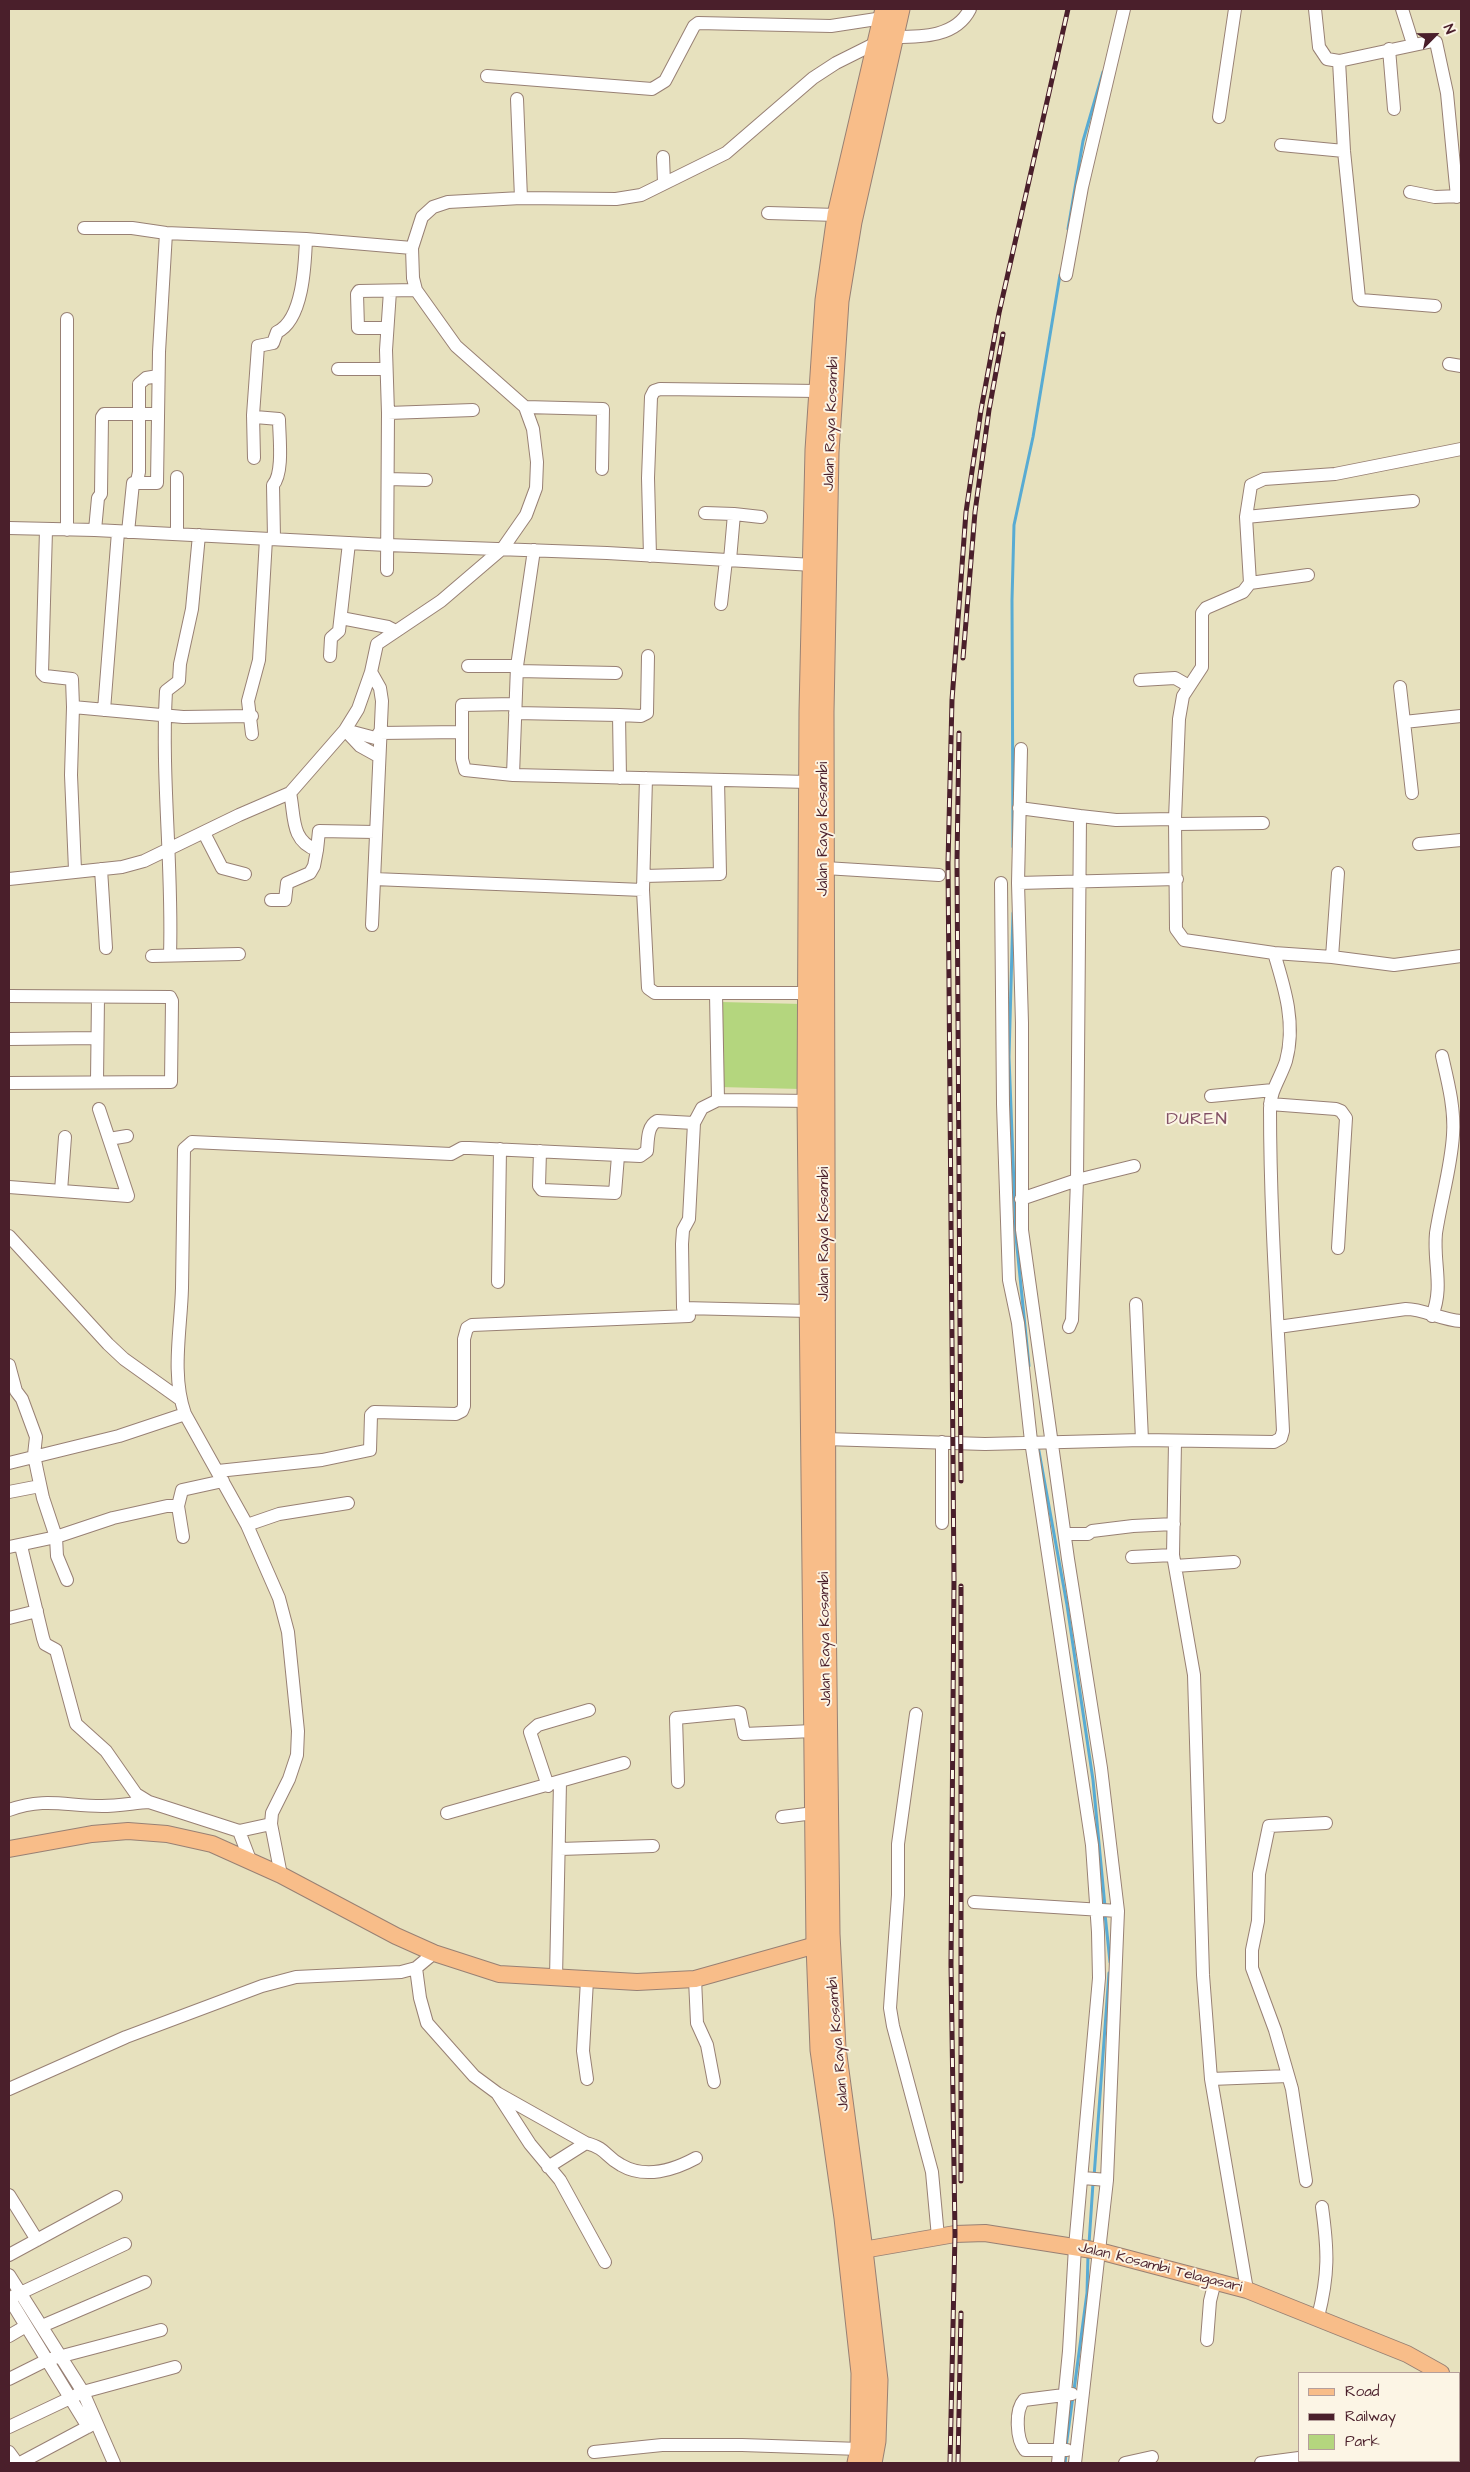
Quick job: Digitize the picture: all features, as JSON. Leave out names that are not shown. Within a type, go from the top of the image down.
[{"type":"highway","name":"Jalan Raya Kosambi","points":[[858,2456],[861,2373],[844,2218],[820,2050],[816,1945],[809,1311],[825,868],[814,774],[812,565],[818,391],[825,300],[837,215],[886,40],[900,9]]},
{"type":"highway","name":"Jalan Raya Kosambi","points":[[872,2463],[876,2441],[878,2380],[836,2048],[830,1934],[826,1440],[816,1101],[808,993],[814,774],[829,452],[839,301],[886,40],[884,13]]},
{"type":"main road","points":[[9,1849],[92,1834],[144,1831],[212,1844],[281,1875],[396,1936],[434,1953],[499,1974],[637,1982],[695,1979],[816,1945]]},
{"type":"main road","name":"Jalan Kosambi Telagasari","points":[[863,2250],[961,2233],[997,2233],[1086,2248],[1247,2290],[1407,2354],[1439,2372]]},
{"type":"street","points":[[9,879],[75,870],[101,869],[144,861],[239,815],[290,793],[345,730],[358,709],[371,672],[377,644],[441,601],[503,548],[526,515],[536,488],[537,462],[534,429],[525,407],[456,346],[416,290],[411,263],[412,248],[422,217],[439,204],[466,200],[520,198],[625,199],[641,195],[726,153],[813,78],[836,63],[886,40],[939,34],[950,29],[970,9]]},
{"type":"street","points":[[1066,275],[1082,187],[1124,9]]},
{"type":"street","points":[[1219,117],[1235,9]]},
{"type":"street","points":[[1315,9],[1321,53],[1326,60],[1339,61],[1433,41],[1438,46],[1447,93],[1459,196],[1436,197],[1410,192]]},
{"type":"street","points":[[1402,9],[1413,44]]},
{"type":"street","points":[[487,76],[652,89],[665,82],[694,26],[698,23],[831,26],[884,13]]},
{"type":"street","points":[[1389,49],[1394,109]]},
{"type":"street","points":[[1339,61],[1344,151],[1360,299],[1435,306]]},
{"type":"street","points":[[516,99],[520,198]]},
{"type":"street","points":[[1281,145],[1344,151]]},
{"type":"street","points":[[663,157],[664,182]]},
{"type":"street","points":[[768,213],[837,215]]},
{"type":"street","points":[[84,228],[132,228],[166,233],[306,239],[412,248]]},
{"type":"street","points":[[133,483],[157,483],[158,376],[166,233]]},
{"type":"street","points":[[254,458],[253,415],[258,346],[273,343],[277,332],[285,327],[291,319],[304,281],[306,239]]},
{"type":"street","points":[[387,328],[358,328],[357,294],[363,290],[416,290]]},
{"type":"street","points":[[387,570],[388,413],[386,369],[390,291]]},
{"type":"street","points":[[67,319],[67,530]]},
{"type":"street","points":[[338,369],[386,369]]},
{"type":"street","points":[[104,710],[123,532],[133,483],[137,481],[139,472],[139,384],[146,378],[158,376]]},
{"type":"street","points":[[650,556],[648,478],[651,397],[654,391],[660,389],[818,391]]},
{"type":"street","points":[[525,407],[603,409],[602,469]]},
{"type":"street","points":[[388,413],[474,410]]},
{"type":"street","points":[[95,530],[98,498],[102,494],[101,418],[104,414],[158,414]]},
{"type":"street","points":[[252,734],[252,716],[248,709],[248,701],[259,660],[273,485],[277,479],[279,461],[279,419],[254,417]]},
{"type":"street","points":[[1250,583],[1246,517],[1251,485],[1260,480],[1335,474],[1461,449]]},
{"type":"street","points":[[177,477],[177,534]]},
{"type":"street","points":[[388,479],[426,480]]},
{"type":"street","points":[[1246,517],[1413,501]]},
{"type":"street","points":[[706,513],[761,517]]},
{"type":"street","points":[[721,604],[734,514]]},
{"type":"street","points":[[9,528],[95,530],[387,545],[503,548],[812,565]]},
{"type":"street","points":[[46,530],[42,672],[45,676],[72,679],[71,775],[75,870]]},
{"type":"street","points":[[170,955],[170,849],[165,715],[166,691],[178,684],[179,681],[180,664],[192,609],[199,535]]},
{"type":"street","points":[[330,656],[331,638],[339,631],[349,543]]},
{"type":"street","points":[[513,776],[517,669],[534,550]]},
{"type":"street","points":[[1308,575],[1250,583],[1242,592],[1203,610],[1202,667],[1183,696],[1179,719],[1176,822],[1176,929],[1181,938],[1187,942],[1394,965],[1461,956]]},
{"type":"street","points":[[341,618],[388,627],[396,631]]},
{"type":"street","points":[[648,656],[646,713],[641,716],[463,704],[462,760],[465,770],[513,776],[718,780],[814,774]]},
{"type":"street","points":[[468,666],[616,673]]},
{"type":"street","points":[[371,672],[381,694],[372,925]]},
{"type":"street","points":[[1140,680],[1171,677],[1189,686]]},
{"type":"street","points":[[1400,687],[1412,793]]},
{"type":"street","points":[[73,707],[184,717],[252,716]]},
{"type":"street","points":[[619,715],[620,778]]},
{"type":"street","points":[[1404,722],[1461,716]]},
{"type":"street","points":[[345,730],[379,736],[462,732]]},
{"type":"street","points":[[345,730],[360,746],[378,756]]},
{"type":"street","points":[[1021,749],[1018,883],[1011,933],[1015,1207],[1009,1280],[1026,1323],[1041,1441],[1066,1534],[1101,1768],[1108,1910],[1095,2179],[1086,2248],[1069,2453],[1058,2463]]},
{"type":"street","points":[[646,778],[643,890],[648,988],[655,993],[808,993]]},
{"type":"street","points":[[644,876],[720,874],[718,780]]},
{"type":"street","points":[[290,793],[296,833],[304,844],[317,850]]},
{"type":"street","points":[[1019,808],[1116,820],[1263,823]]},
{"type":"street","points":[[1069,1327],[1072,1320],[1076,1180],[1080,816]]},
{"type":"street","points":[[271,900],[285,900],[287,883],[310,873],[314,866],[319,831],[375,832]]},
{"type":"street","points":[[204,833],[222,868],[246,874]]},
{"type":"street","points":[[1419,844],[1461,840]]},
{"type":"street","points":[[825,868],[939,875]]},
{"type":"street","points":[[101,869],[106,948]]},
{"type":"street","points":[[1332,957],[1338,873]]},
{"type":"street","points":[[374,879],[643,890]]},
{"type":"street","points":[[1018,883],[1177,879]]},
{"type":"street","points":[[1001,883],[1011,933],[1015,1207]]},
{"type":"street","points":[[826,1440],[985,1444],[1041,1441],[1142,1440],[1274,1442],[1281,1438],[1283,1431],[1271,1178],[1270,1104],[1273,1090],[1285,1063],[1291,1038],[1286,992],[1274,953]]},
{"type":"street","points":[[152,956],[239,954]]},
{"type":"street","points":[[716,994],[718,1100]]},
{"type":"street","points":[[9,996],[98,997],[145,1003],[171,999],[171,1082],[9,1083]]},
{"type":"street","points":[[97,1081],[96,1038],[98,997]]},
{"type":"street","points":[[9,1039],[96,1038]]},
{"type":"street","points":[[1432,1316],[1438,1302],[1436,1235],[1446,1190],[1453,1135],[1453,1117],[1442,1056]]},
{"type":"street","points":[[1210,1096],[1273,1090]]},
{"type":"street","points":[[809,1311],[683,1308],[682,1244],[683,1230],[689,1219],[694,1123],[702,1108],[718,1100],[816,1101]]},
{"type":"street","points":[[1270,1104],[1336,1109],[1344,1114],[1346,1118],[1338,1248]]},
{"type":"street","points":[[9,1187],[128,1196],[99,1109]]},
{"type":"street","points":[[281,1875],[272,1824],[272,1813],[290,1779],[297,1755],[298,1731],[290,1647],[279,1598],[247,1525],[185,1414],[180,1399],[178,1356],[182,1288],[184,1149],[192,1142],[451,1154],[462,1148],[540,1150],[618,1156],[645,1154],[650,1126],[657,1121],[694,1123]]},
{"type":"street","points":[[108,1139],[127,1136]]},
{"type":"street","points":[[61,1191],[64,1137]]},
{"type":"street","points":[[498,1282],[500,1149]]},
{"type":"street","points":[[540,1150],[539,1186],[542,1190],[615,1193],[618,1156]]},
{"type":"street","points":[[1015,1207],[1076,1180],[1134,1166]]},
{"type":"street","points":[[1014,1229],[1092,1845],[1108,1910],[1099,1978],[1095,2179],[1086,2248],[1069,2453]]},
{"type":"street","points":[[9,1236],[119,1354],[180,1399]]},
{"type":"street","points":[[1136,1304],[1142,1440]]},
{"type":"street","points":[[1278,1327],[1406,1309],[1417,1309],[1432,1316],[1461,1322]]},
{"type":"street","points":[[183,1537],[178,1506],[182,1490],[220,1476],[322,1460],[370,1450],[371,1415],[374,1412],[456,1414],[462,1410],[464,1406],[464,1338],[467,1328],[472,1325],[689,1316]]},
{"type":"street","points":[[9,1364],[16,1391],[22,1399],[36,1437],[34,1455],[40,1486],[56,1537],[57,1556],[67,1580]]},
{"type":"street","points":[[9,1462],[119,1436],[185,1414]]},
{"type":"street","points":[[942,1442],[942,1523]]},
{"type":"street","points":[[1175,1442],[1174,1560],[1194,1675],[1203,1976],[1211,2079],[1247,2290]]},
{"type":"street","points":[[9,1492],[40,1486]]},
{"type":"street","points":[[247,1525],[279,1514],[348,1503]]},
{"type":"street","points":[[178,1506],[167,1506],[113,1518],[56,1537],[15,1546],[37,1611],[45,1644],[56,1650],[76,1724],[106,1751],[136,1794],[149,1802],[239,1831],[272,1824]]},
{"type":"street","points":[[1066,1534],[1088,1534],[1092,1531],[1133,1526],[1174,1524]]},
{"type":"street","points":[[1132,1557],[1234,1562]]},
{"type":"street","points":[[9,1618],[37,1611]]},
{"type":"street","points":[[556,1978],[560,1849],[554,1784],[530,1732],[538,1725],[589,1710]]},
{"type":"street","points":[[678,1782],[676,1718],[737,1712],[740,1713],[744,1734],[813,1731]]},
{"type":"street","points":[[916,1714],[898,1844],[898,1895],[890,2008],[893,2026],[932,2172],[938,2237]]},
{"type":"street","points":[[447,1813],[554,1784],[624,1762]]},
{"type":"street","points":[[9,1810],[22,1805],[54,1801],[102,1806],[149,1802]]},
{"type":"street","points":[[782,1816],[814,1813]]},
{"type":"street","points":[[1306,2181],[1295,2103],[1275,2030],[1252,1968],[1252,1950],[1258,1920],[1259,1874],[1269,1826],[1326,1823]]},
{"type":"street","points":[[239,1831],[250,1860]]},
{"type":"street","points":[[560,1849],[653,1846]]},
{"type":"street","points":[[974,1902],[1108,1910]]},
{"type":"street","points":[[9,2089],[126,2037],[262,1986],[296,1977],[381,1974],[416,1968],[434,1953]]},
{"type":"street","points":[[416,1968],[420,1998],[428,2023],[474,2076],[496,2093],[586,2143],[604,2149],[621,2165],[635,2171],[649,2172],[673,2169],[696,2158]]},
{"type":"street","points":[[695,1979],[697,2023],[707,2045],[714,2082]]},
{"type":"street","points":[[587,1980],[584,2051],[587,2079]]},
{"type":"street","points":[[1211,2079],[1288,2076]]},
{"type":"street","points":[[496,2093],[511,2118],[560,2180],[605,2262]]},
{"type":"street","points":[[548,2167],[586,2143]]},
{"type":"street","points":[[9,2195],[37,2240]]},
{"type":"street","points":[[9,2255],[116,2197]]},
{"type":"street","points":[[1318,2317],[1326,2284],[1327,2269],[1322,2207]]},
{"type":"street","points":[[13,2296],[126,2244]]},
{"type":"street","points":[[9,2275],[13,2296],[26,2326],[70,2397],[92,2425]]},
{"type":"street","points":[[1207,2340],[1210,2301],[1215,2281]]},
{"type":"street","points":[[42,2326],[145,2282]]},
{"type":"street","points":[[13,2296],[42,2326],[83,2392],[92,2425],[110,2462]]},
{"type":"street","points":[[9,2336],[26,2326]]},
{"type":"street","points":[[9,2379],[47,2360],[62,2358],[161,2330]]},
{"type":"street","points":[[9,2427],[83,2392],[175,2367]]},
{"type":"street","points":[[1069,2453],[1025,2450],[1019,2435],[1020,2405],[1024,2400],[1074,2394]]},
{"type":"street","points":[[9,2452],[19,2463],[92,2425]]},
{"type":"street","points":[[594,2452],[662,2445],[742,2445],[858,2456]]},
{"type":"street","points":[[1125,2463],[1152,2457]]},
{"type":"street","points":[[1265,2463],[1298,2458]]},
{"type":"green space","points":[[721,1002],[802,1004],[801,1089],[719,1087]]},
{"type":"waterway","points":[[1068,229],[1083,141],[1103,72]]},
{"type":"waterway","points":[[1013,847],[1012,600],[1014,525],[1033,437],[1060,275]]},
{"type":"waterway","points":[[1013,913],[1009,1057],[1016,1237],[1029,1366]]},
{"type":"waterway","points":[[1038,1446],[1067,1605],[1093,1780],[1105,1907]]},
{"type":"waterway","points":[[1105,1914],[1110,1962]]},
{"type":"waterway","points":[[1094,2177],[1109,1973]]},
{"type":"waterway","points":[[1089,2244],[1093,2183]]},
{"type":"waterway","points":[[1074,2390],[1087,2293],[1088,2255]]},
{"type":"waterway","points":[[1066,2447],[1073,2396]]},
{"type":"waterway","points":[[1065,2463],[1066,2453]]},
{"type":"railway","points":[[950,2463],[955,2234],[951,1964],[954,1579],[948,863],[952,700],[966,512],[981,410],[999,313],[1068,9]]},
{"type":"railway","points":[[963,658],[975,512],[989,410],[1003,334]]},
{"type":"railway","points":[[959,733],[957,862],[961,1481]]},
{"type":"railway","points":[[961,1586],[961,2181]]},
{"type":"railway","points":[[958,2463],[961,2313]]},
{"type":"district","name":"DUREN","points":[[1197,1120]]}]
